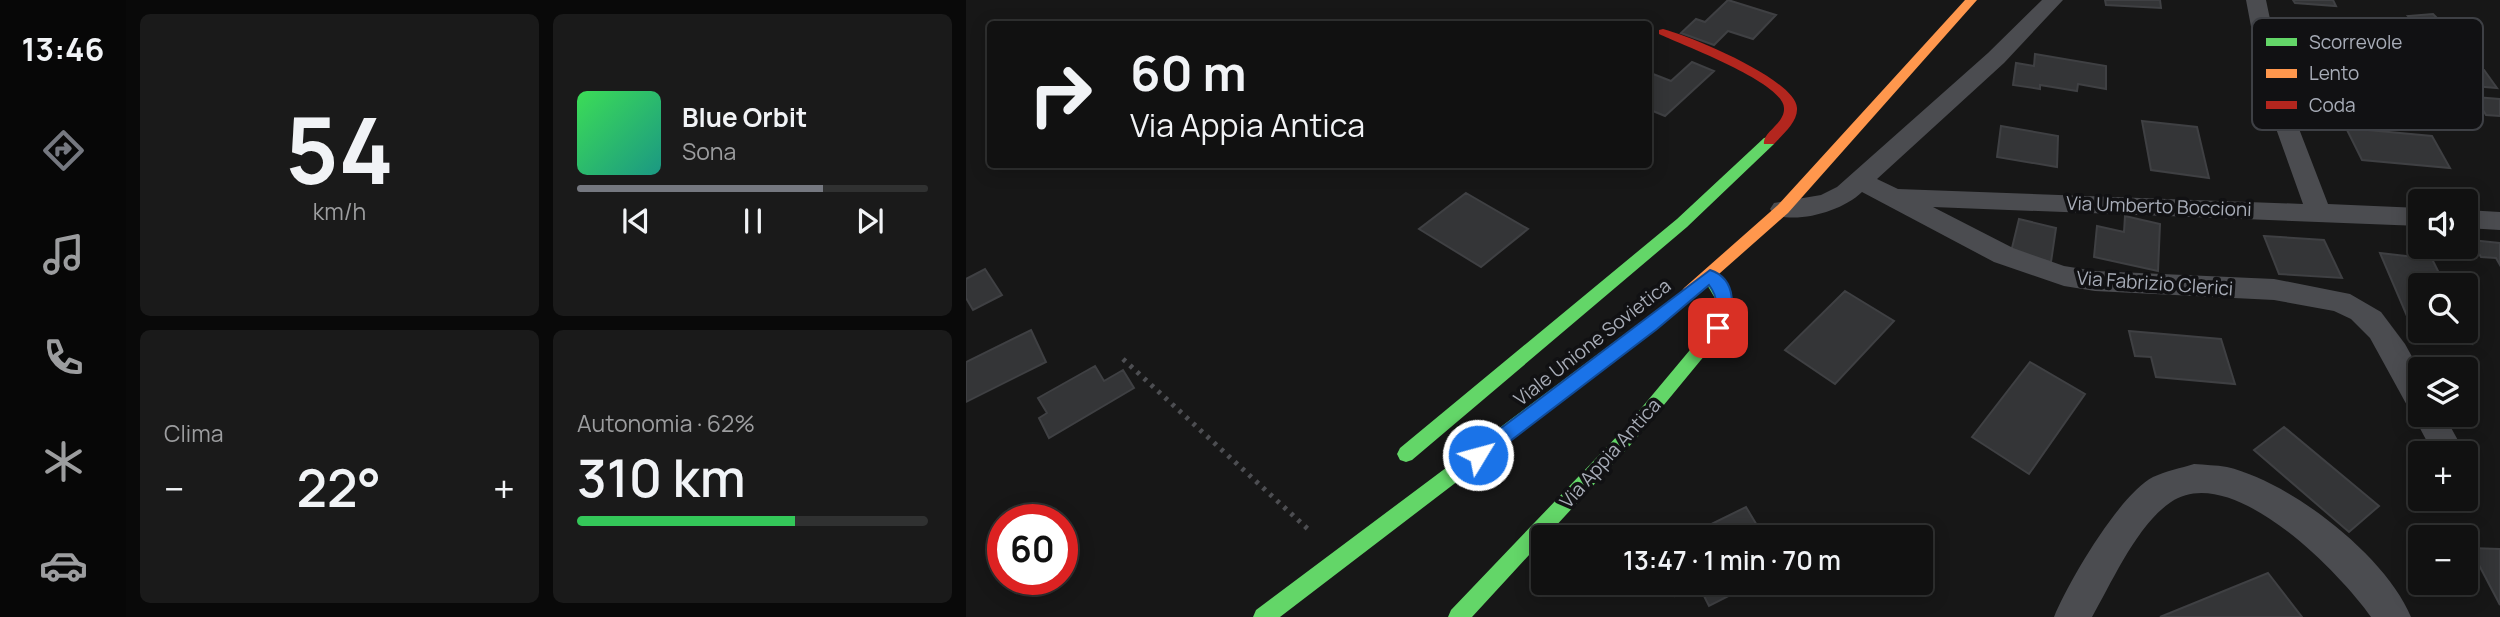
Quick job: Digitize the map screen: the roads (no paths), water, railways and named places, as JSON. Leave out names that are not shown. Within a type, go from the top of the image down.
[{"type":"street","name":"Viale Unione Sovietica","points":[[1263,617],[1652,324],[1710,276],[1783,209],[1971,0]]},
{"type":"street","points":[[1783,209],[1833,202],[1981,72],[2053,0]]},
{"type":"street","points":[[2256,0],[2260,18]]},
{"type":"street","points":[[1434,488],[1403,451],[1682,223],[1759,152],[1787,121],[1791,107],[1788,100],[1768,80],[1663,32]]},
{"type":"street","points":[[2287,130],[2319,213]]},
{"type":"street","name":"Via Fabrizio Clerici","points":[[1859,181],[1898,197],[2018,260],[2075,279],[2300,292],[2339,299],[2360,310],[2379,330],[2408,380]]},
{"type":"street","name":"Via Umberto Boccioni","points":[[1898,197],[2408,217]]},
{"type":"street","points":[[2478,220],[2500,221]]},
{"type":"street","name":"Via Appia Antica","points":[[1458,617],[1629,435],[1718,328],[1725,308],[1724,294],[1710,276]]},
{"type":"street","points":[[2072,617],[2129,527],[2151,499],[2177,483],[2202,479],[2223,482],[2262,496],[2317,533],[2365,579],[2393,617]]}]
